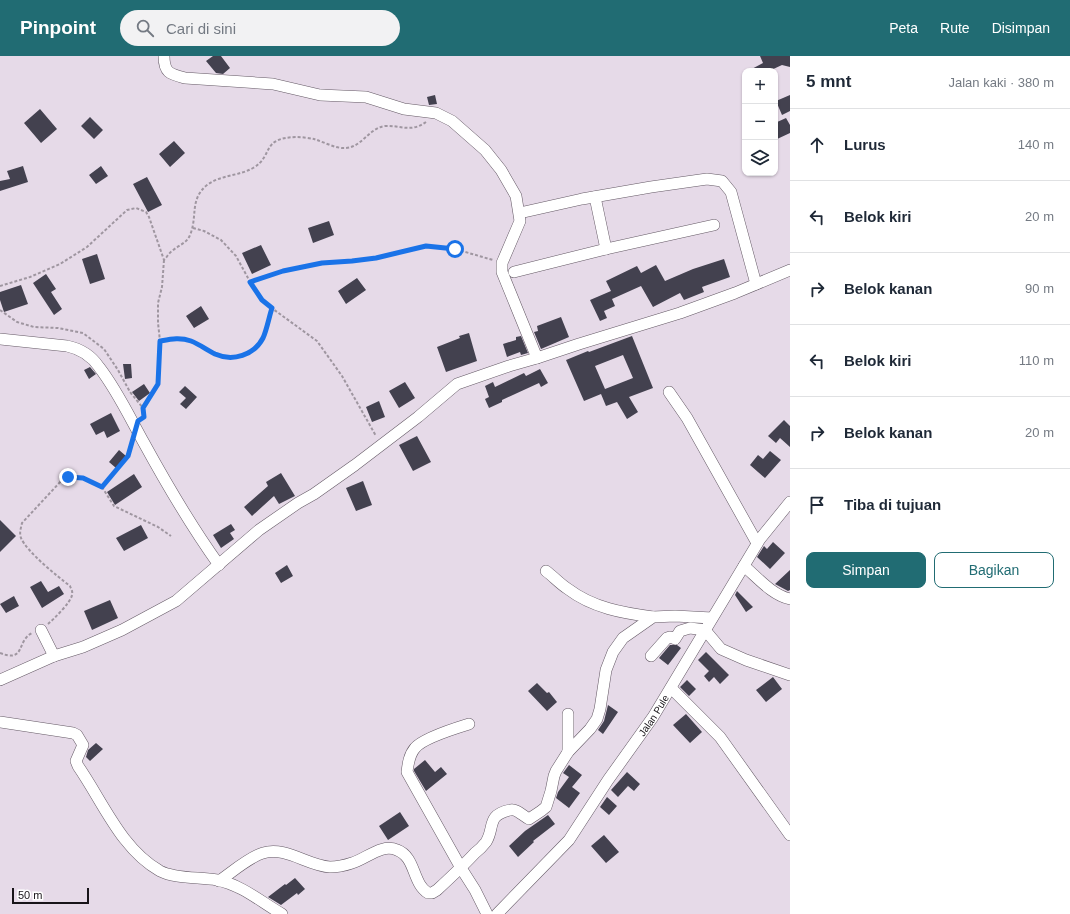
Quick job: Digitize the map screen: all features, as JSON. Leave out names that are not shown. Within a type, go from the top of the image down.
[{"type":"street","points":[[164,56],[164,64],[167,70],[174,75],[185,78],[273,84],[320,95],[366,97],[404,109],[436,113],[452,121],[485,150],[501,170],[516,196],[520,221],[502,263],[502,272],[537,358]]},
{"type":"street","points":[[524,212],[595,197],[707,178],[722,181],[732,192],[756,284]]},
{"type":"street","points":[[595,197],[606,249]]},
{"type":"street","points":[[514,272],[606,249],[714,225]]},
{"type":"street","points":[[0,680],[54,656],[83,647],[122,630],[176,601],[259,530],[298,503],[314,494],[418,417],[457,384],[509,366],[680,313],[790,270]]},
{"type":"street","points":[[0,339],[67,346],[78,348],[88,354],[99,366],[185,516],[219,565]]},
{"type":"street","points":[[669,392],[687,418],[758,543]]},
{"type":"street","name":"Jalan Pule","points":[[497,914],[569,840],[608,780],[653,717],[758,543],[790,502]]},
{"type":"street","points":[[744,566],[769,588],[783,597],[790,599]]},
{"type":"street","points":[[546,571],[569,590],[594,604],[615,611],[653,617],[675,616],[712,618]]},
{"type":"street","points":[[219,881],[247,861],[262,853],[276,851],[289,854],[313,864],[331,867],[352,864],[384,849],[391,848],[399,850],[407,856],[421,886],[428,893],[432,893],[437,890],[461,868],[486,841],[491,823],[499,814],[511,809],[529,819],[544,809],[550,796],[554,776],[568,752],[586,734],[596,719],[600,709],[606,670],[613,652],[623,638],[653,617]]},
{"type":"street","points":[[651,656],[667,638],[670,637],[675,639],[680,631],[690,628],[705,630],[721,649],[746,660],[790,675]]},
{"type":"street","points":[[41,630],[54,656]]},
{"type":"street","points":[[671,688],[720,737],[790,835]]},
{"type":"street","points":[[568,714],[568,752]]},
{"type":"street","points":[[0,722],[75,734],[83,745],[76,761],[78,766],[109,817],[131,846],[146,861],[161,872],[219,881],[246,891],[282,914]]},
{"type":"street","points":[[469,724],[443,733],[420,744],[412,753],[408,772],[487,914]]},
{"type":"path","points":[[164,260],[190,236],[194,206],[197,197],[203,190],[213,181],[254,168],[261,162],[271,144],[281,138],[297,137],[313,139],[345,149],[355,146],[378,128],[386,126],[412,128],[420,126],[436,113]]},
{"type":"path","points":[[0,286],[30,277],[60,264],[87,247],[127,210],[136,208],[146,212],[164,260],[162,287],[158,302],[160,341],[158,384],[143,408]]},
{"type":"path","points":[[192,228],[204,231],[221,240],[236,256],[262,300],[317,341],[342,376],[380,444]]},
{"type":"path","points":[[250,282],[283,271],[322,263],[376,258],[426,246],[455,249],[502,263]]},
{"type":"path","points":[[160,341],[177,338],[191,341],[217,355],[231,358],[245,355],[256,348],[263,338],[272,308]]},
{"type":"path","points":[[0,310],[18,322],[34,327],[58,328],[83,333],[104,349],[130,392],[143,408],[144,417],[138,421],[135,428],[128,456],[102,487]]},
{"type":"path","points":[[73,593],[70,586],[46,566],[31,550],[21,538],[20,531],[22,523],[62,480],[68,477],[83,478],[102,487],[114,506],[158,527],[172,536]]},
{"type":"building","points":[[213,56],[221,56],[230,68],[223,74],[216,73],[206,61]]},
{"type":"building","points":[[760,56],[790,56],[790,67],[782,65],[776,68],[754,68],[763,63]]},
{"type":"building","points":[[435,95],[437,104],[429,105],[427,97]]},
{"type":"building","points":[[790,95],[790,111],[782,115],[778,106],[778,100]]},
{"type":"building","points":[[40,109],[57,129],[41,143],[24,123]]},
{"type":"building","points":[[90,117],[103,130],[94,139],[81,126]]},
{"type":"building","points":[[786,118],[790,125],[790,133],[778,139],[778,122]]},
{"type":"building","points":[[174,141],[185,153],[170,167],[159,154]]},
{"type":"building","points":[[23,166],[28,182],[0,191],[0,181],[10,179],[7,171]]},
{"type":"building","points":[[101,166],[108,176],[96,184],[89,175]]},
{"type":"building","points":[[147,177],[162,205],[148,212],[133,184]]},
{"type":"building","points":[[329,221],[334,235],[313,243],[308,228]]},
{"type":"building","points":[[261,245],[271,265],[252,274],[242,253]]},
{"type":"building","points":[[97,254],[105,279],[90,284],[82,259]]},
{"type":"building","points":[[724,259],[730,277],[702,287],[704,292],[684,300],[680,293],[653,307],[641,286],[612,299],[615,306],[604,311],[607,318],[600,321],[590,300],[611,291],[606,281],[637,266],[641,273],[656,265],[665,281],[693,269]]},
{"type":"building","points":[[46,274],[56,289],[51,292],[62,309],[54,315],[33,283]]},
{"type":"building","points":[[357,278],[366,290],[346,304],[338,291]]},
{"type":"building","points":[[21,285],[28,304],[4,312],[0,300],[0,292]]},
{"type":"building","points":[[201,306],[209,319],[194,328],[186,316]]},
{"type":"building","points":[[561,317],[569,337],[541,349],[534,332],[538,331],[537,326]]},
{"type":"building","points":[[469,333],[477,361],[446,372],[437,347],[460,338],[459,336]]},
{"type":"building","points":[[521,336],[528,353],[521,355],[520,352],[507,357],[503,344],[516,340],[516,337]]},
{"type":"building","points":[[632,336],[653,388],[629,397],[638,412],[627,419],[617,402],[606,406],[601,394],[584,401],[566,360],[588,351],[589,352]],"holes":[[[623,355],[633,378],[605,389],[595,366]]]},
{"type":"building","points":[[123,364],[131,364],[132,378],[125,379]]},
{"type":"building","points":[[90,367],[96,374],[89,379],[84,370]]},
{"type":"building","points":[[540,369],[548,383],[541,387],[539,383],[502,400],[502,402],[489,408],[485,399],[489,397],[485,386],[493,382],[495,387],[524,373],[526,376]]},
{"type":"building","points":[[405,382],[415,398],[399,408],[389,391]]},
{"type":"building","points":[[144,384],[150,393],[139,401],[132,392]]},
{"type":"building","points":[[185,386],[197,397],[186,409],[180,404],[186,398],[179,392]]},
{"type":"building","points":[[379,401],[385,417],[372,422],[366,407]]},
{"type":"building","points":[[111,413],[120,431],[107,438],[104,431],[96,435],[90,424]]},
{"type":"building","points":[[784,420],[790,426],[790,447],[780,438],[776,443],[768,436]]},
{"type":"building","points":[[417,436],[431,462],[413,471],[399,445]]},
{"type":"building","points":[[119,450],[126,456],[116,468],[109,462]]},
{"type":"building","points":[[770,451],[781,460],[765,478],[750,465],[758,455],[763,459]]},
{"type":"building","points":[[281,473],[295,496],[279,504],[274,496],[252,516],[244,507],[268,486],[266,482]]},
{"type":"building","points":[[134,474],[142,487],[115,505],[107,492]]},
{"type":"building","points":[[363,481],[372,505],[356,511],[346,488]]},
{"type":"building","points":[[0,520],[16,536],[0,552]]},
{"type":"building","points":[[231,524],[235,530],[230,533],[234,539],[221,548],[213,535]]},
{"type":"building","points":[[141,525],[148,538],[124,551],[116,538]]},
{"type":"building","points":[[773,542],[785,553],[770,569],[757,557],[764,546],[767,549]]},
{"type":"building","points":[[287,565],[293,576],[281,583],[275,573]]},
{"type":"building","points":[[790,570],[790,590],[788,591],[775,584]]},
{"type":"building","points":[[41,581],[48,592],[59,586],[64,594],[42,608],[30,587]]},
{"type":"building","points":[[737,591],[753,607],[746,612],[735,595]]},
{"type":"building","points":[[14,596],[19,606],[6,613],[0,604]]},
{"type":"building","points":[[110,600],[118,618],[92,630],[84,611]]},
{"type":"building","points":[[670,645],[677,645],[681,648],[668,665],[659,658]]},
{"type":"building","points":[[706,652],[729,675],[720,684],[714,677],[709,682],[704,676],[709,671],[698,660]]},
{"type":"building","points":[[773,677],[782,689],[766,702],[756,690]]},
{"type":"building","points":[[687,680],[696,689],[689,696],[680,687]]},
{"type":"building","points":[[537,683],[547,693],[549,692],[557,702],[547,711],[528,691]]},
{"type":"building","points":[[608,705],[618,712],[603,734],[598,730],[604,721]]},
{"type":"building","points":[[686,714],[702,732],[690,743],[673,725]]},
{"type":"building","points":[[96,743],[103,749],[90,761],[86,757],[88,750]]},
{"type":"building","points":[[425,760],[435,772],[441,767],[447,774],[426,791],[414,771],[414,769]]},
{"type":"building","points":[[569,765],[582,775],[572,787],[580,793],[569,808],[556,798],[558,792],[569,777],[563,773]]},
{"type":"building","points":[[627,772],[640,784],[634,791],[628,786],[618,797],[611,790]]},
{"type":"building","points":[[607,797],[617,806],[609,815],[600,807]]},
{"type":"building","points":[[400,812],[409,826],[388,840],[379,826]]},
{"type":"building","points":[[548,815],[555,824],[533,841],[534,842],[518,857],[509,846],[525,831]]},
{"type":"building","points":[[604,835],[619,852],[606,863],[591,846]]},
{"type":"building","points":[[295,878],[305,889],[298,895],[297,893],[281,905],[268,897],[285,884],[286,885]]},
{"type":"route","points":[[68,477],[83,478],[102,487],[128,456],[138,421],[144,417],[143,408],[158,384],[160,341],[177,338],[191,341],[217,355],[231,358],[245,355],[256,348],[263,338],[272,308],[262,300],[250,282],[283,271],[322,263],[376,258],[426,246],[455,249]]}]
